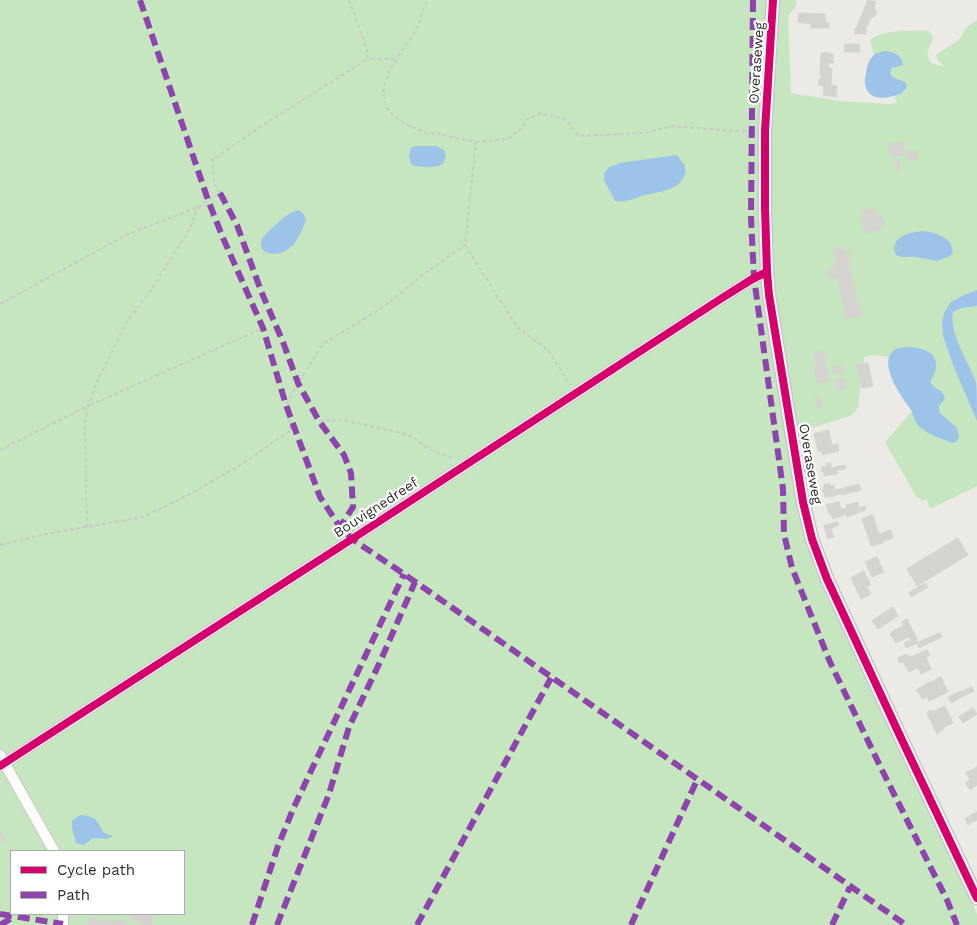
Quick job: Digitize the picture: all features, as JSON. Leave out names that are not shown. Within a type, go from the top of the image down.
[{"type":"street","name":"Overaseweg","points":[[773,0],[765,131],[767,272],[769,295],[803,502],[812,539],[831,588],[977,898]]},
{"type":"street","name":"Bouvignedreef","points":[[2,761],[730,293],[767,272]]},
{"type":"street","points":[[2,761],[53,850]]},
{"type":"path","points":[[349,0],[367,49],[368,59]]},
{"type":"path","points":[[427,0],[419,23],[387,76],[384,91],[387,106],[398,120],[428,134],[433,133],[476,142],[508,139],[521,129],[526,120],[541,113],[566,120],[579,136],[644,133],[672,126],[751,132]]},
{"type":"path","points":[[0,304],[126,235],[198,207],[220,193],[214,185],[212,160],[269,121],[368,59],[396,59]]},
{"type":"path","points":[[476,142],[466,245],[517,326],[549,351],[575,394]]},
{"type":"path","points":[[87,527],[86,423],[88,406],[98,380],[126,323],[153,287],[189,230],[198,207]]},
{"type":"path","points":[[0,545],[46,534],[143,517],[192,493],[242,464],[291,430],[286,405],[323,344],[383,306],[428,271],[466,245]]},
{"type":"path","points":[[0,450],[88,406],[263,328]]},
{"type":"path","points":[[319,421],[344,420],[405,434],[429,449],[465,465]]},
{"type":"green space","points":[[0,0],[796,0],[796,6],[788,16],[791,93],[839,101],[890,104],[897,103],[895,96],[904,92],[901,80],[892,77],[891,70],[894,67],[903,65],[880,52],[874,55],[870,40],[890,32],[929,31],[933,38],[927,53],[931,63],[945,67],[936,55],[957,41],[963,35],[964,30],[977,20],[977,290],[971,293],[953,312],[962,308],[977,306],[977,486],[930,509],[927,500],[922,500],[916,496],[886,444],[886,441],[912,411],[913,415],[909,359],[873,355],[864,357],[858,408],[855,412],[850,416],[799,432],[801,510],[922,795],[977,914],[977,925],[0,925]],"holes":[[[922,231],[937,261],[915,257],[908,258]]]},
{"type":"water","points":[[885,51],[894,53],[901,59],[903,65],[892,68],[891,74],[894,78],[905,82],[907,85],[904,91],[896,96],[880,98],[867,91],[865,80],[871,59],[876,53]]},
{"type":"water","points":[[415,146],[436,146],[444,150],[446,156],[443,164],[428,167],[412,165],[409,152]]},
{"type":"water","points":[[677,155],[685,166],[685,174],[679,184],[627,201],[615,201],[604,180],[604,174],[609,167],[620,163]]},
{"type":"water","points":[[298,210],[303,213],[306,220],[294,244],[288,250],[281,253],[274,254],[264,251],[261,247],[261,242],[265,235],[286,216]]},
{"type":"water","points":[[922,231],[944,237],[950,243],[953,252],[950,256],[937,261],[896,255],[895,244],[897,240],[911,233]]},
{"type":"water","points":[[977,290],[977,306],[962,308],[953,312],[953,321],[957,339],[976,382],[977,421],[953,365],[943,336],[942,323],[944,313],[951,302]]},
{"type":"water","points":[[906,347],[921,349],[931,353],[934,357],[936,369],[930,382],[944,396],[945,399],[939,406],[939,410],[957,428],[959,436],[956,442],[952,443],[935,436],[920,427],[896,387],[890,374],[888,360],[894,350]]},
{"type":"water","points":[[82,815],[92,817],[98,822],[104,833],[113,836],[107,839],[93,838],[84,845],[76,843],[72,821]]},
{"type":"building","points":[[868,0],[876,2],[874,8],[876,14],[874,17],[871,17],[866,28],[866,34],[855,34],[855,28]]},
{"type":"building","points":[[799,13],[825,14],[825,22],[829,23],[829,28],[811,28],[811,24],[798,22]]},
{"type":"building","points":[[845,44],[859,44],[860,52],[845,52]]},
{"type":"building","points":[[821,53],[833,54],[834,63],[829,63],[828,68],[832,68],[831,85],[837,86],[836,97],[823,95],[824,86],[819,85],[819,79],[821,79]]},
{"type":"building","points":[[903,142],[904,155],[891,157],[889,144]]},
{"type":"building","points":[[907,151],[917,151],[918,159],[908,160]]},
{"type":"building","points":[[899,160],[901,170],[897,171],[895,161]]},
{"type":"building","points":[[874,208],[876,215],[880,214],[882,216],[885,225],[879,230],[865,233],[861,218],[864,218],[862,211]]},
{"type":"building","points":[[842,247],[843,251],[850,251],[851,276],[862,315],[846,319],[837,278],[831,278],[827,275],[830,267],[836,267],[835,249]]},
{"type":"building","points":[[826,351],[827,359],[825,359],[829,381],[817,383],[814,353]]},
{"type":"building","points":[[868,363],[873,386],[862,388],[857,365]]},
{"type":"building","points":[[842,366],[843,372],[834,373],[833,367]]},
{"type":"building","points":[[845,379],[846,389],[837,390],[835,380]]},
{"type":"building","points":[[820,397],[823,406],[818,408],[815,398]]},
{"type":"building","points":[[829,430],[832,445],[838,444],[839,451],[822,455],[821,451],[818,451],[814,434]]},
{"type":"building","points":[[831,463],[831,468],[845,465],[846,469],[837,470],[837,474],[824,476],[821,467]]},
{"type":"building","points":[[830,484],[831,486],[834,485],[835,490],[859,484],[861,490],[825,497],[822,490],[824,490],[824,485]]},
{"type":"building","points":[[839,502],[841,509],[847,508],[846,505],[858,502],[859,508],[865,506],[866,510],[847,517],[847,514],[833,519],[826,505]]},
{"type":"building","points":[[873,515],[879,534],[891,530],[893,538],[871,546],[862,519]]},
{"type":"building","points":[[838,522],[839,525],[831,529],[834,537],[828,539],[824,526]]},
{"type":"building","points":[[958,538],[968,555],[917,586],[907,569]]},
{"type":"building","points":[[877,557],[884,572],[872,577],[865,562]]},
{"type":"building","points":[[864,571],[871,585],[867,587],[871,594],[861,599],[851,578]]},
{"type":"building","points":[[926,583],[928,587],[911,597],[909,593]]},
{"type":"building","points":[[893,607],[898,616],[878,629],[872,621]]},
{"type":"building","points":[[907,619],[917,639],[917,643],[906,648],[904,643],[910,640],[909,637],[896,643],[890,634],[904,626],[902,622]]},
{"type":"building","points":[[940,633],[942,637],[919,648],[917,643]]},
{"type":"building","points":[[927,650],[930,655],[926,657],[931,669],[921,674],[918,668],[909,672],[903,662],[899,663],[898,658],[906,654],[910,657]]},
{"type":"building","points":[[941,677],[948,692],[929,701],[927,697],[922,699],[916,690]]},
{"type":"building","points":[[972,687],[974,691],[951,703],[948,697]]},
{"type":"building","points":[[945,706],[949,714],[931,722],[927,712]]},
{"type":"building","points":[[973,708],[977,714],[963,723],[959,717]]},
{"type":"building","points":[[949,714],[953,723],[944,727],[937,734],[931,722]]},
{"type":"building","points":[[977,767],[977,785],[970,790],[965,783],[970,780],[966,773]]},
{"type":"building","points":[[977,812],[977,820],[968,825],[965,819]]},
{"type":"building","points":[[0,831],[6,842],[0,845]]},
{"type":"building","points":[[132,915],[154,917],[152,925],[130,919]]},
{"type":"building","points":[[94,917],[97,917],[97,920],[127,921],[126,925],[88,925],[89,918],[94,919]]},
{"type":"marked path","points":[[140,0],[208,200],[263,328],[286,405],[320,497],[340,527],[352,539],[906,925]]},
{"type":"marked path","points":[[753,0],[751,217],[754,278],[783,489],[784,534],[792,568],[830,662],[947,900],[957,925]]},
{"type":"marked path","points":[[220,193],[237,225],[298,383],[319,421],[344,455],[351,473],[353,507],[340,527]]},
{"type":"marked path","points":[[252,925],[278,846],[294,807],[404,574]]},
{"type":"marked path","points":[[277,925],[329,794],[349,727],[415,582]]},
{"type":"marked path","points":[[417,925],[551,678]]},
{"type":"marked path","points":[[631,925],[697,780]]},
{"type":"marked path","points":[[832,925],[850,887]]},
{"type":"marked path","points":[[0,914],[63,924]]},
{"type":"marked path","points":[[0,925],[15,916]]},
{"type":"cycle path","points":[[773,0],[765,131],[767,272],[769,295],[803,502],[812,539],[827,579],[977,898]]},
{"type":"cycle path","points":[[0,766],[722,298],[767,272]]}]
